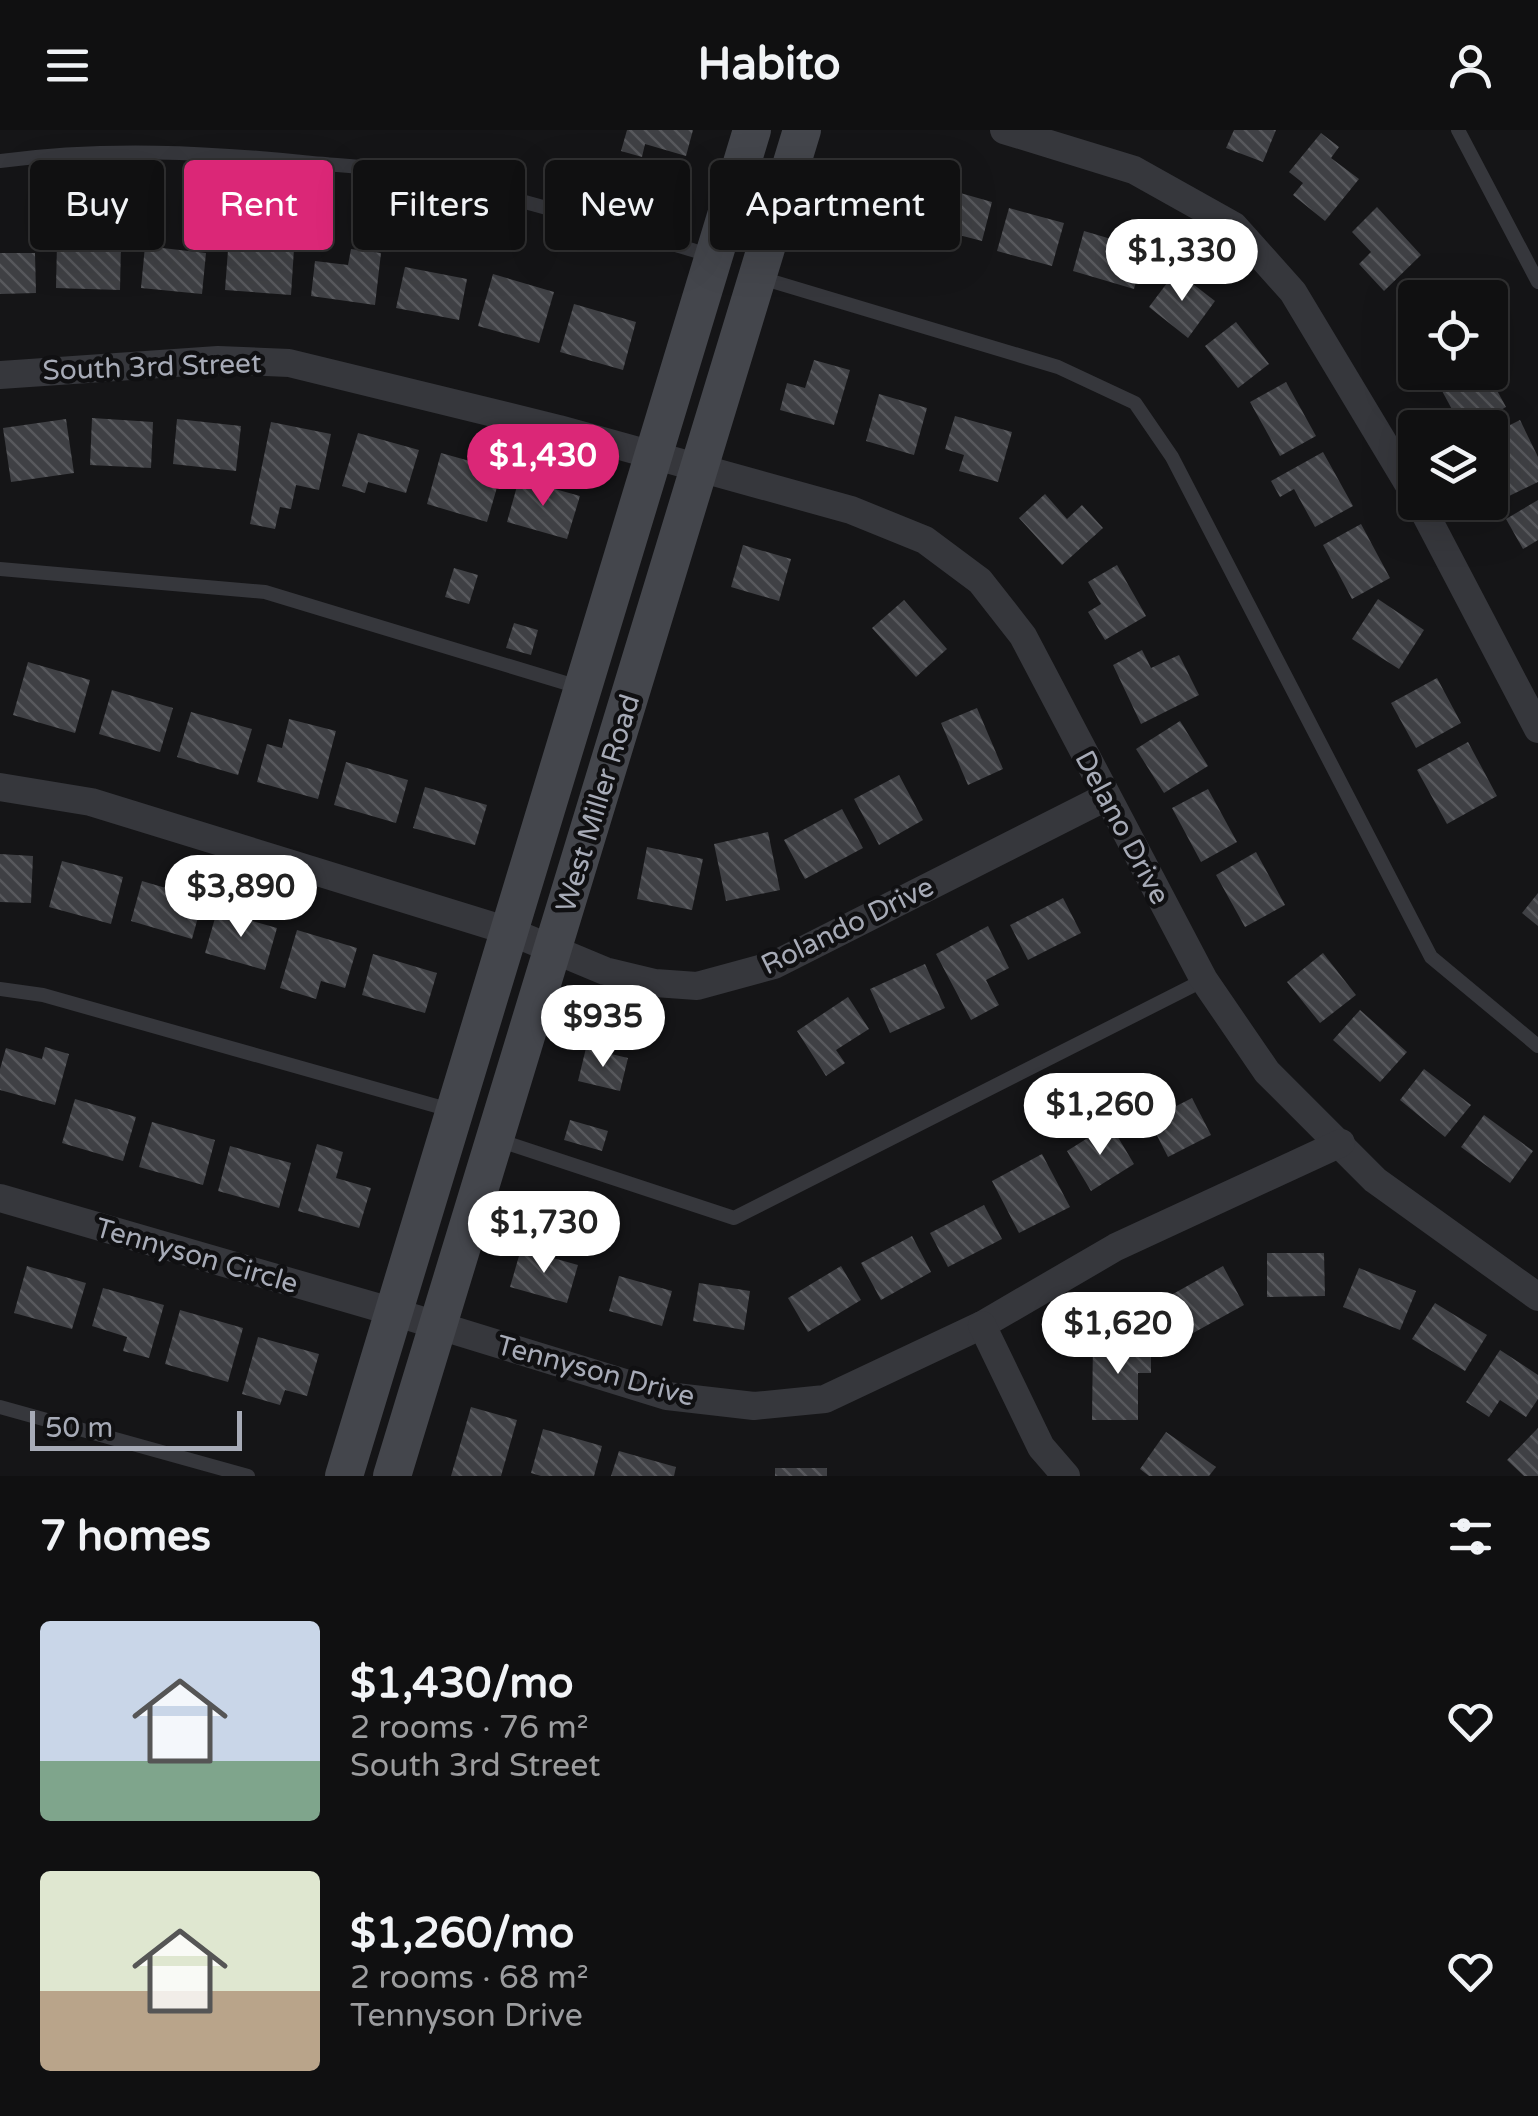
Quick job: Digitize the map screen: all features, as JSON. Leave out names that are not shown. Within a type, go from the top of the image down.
[{"type":"main road","name":"West Miller Road","points":[[344,1476],[752,130]]},
{"type":"main road","name":"West Miller Road","points":[[392,1476],[802,130]]},
{"type":"street","points":[[1004,130],[1134,170],[1234,226],[1293,292],[1398,467]]},
{"type":"street","name":"South 3rd Street","points":[[0,374],[218,360],[289,362],[653,456]]},
{"type":"street","name":"Delano Drive","points":[[653,456],[850,510],[925,540],[980,581],[1023,636],[1204,980],[1268,1072],[1375,1180],[1538,1297]]},
{"type":"street","points":[[1428,520],[1538,729]]},
{"type":"street","name":"Rolando Drive","points":[[0,788],[91,802],[510,931],[604,971],[655,983],[696,986],[774,965],[1106,797]]},
{"type":"street","name":"Tennyson Drive","points":[[394,1312],[667,1396],[754,1406],[825,1399],[982,1325],[1116,1247],[1341,1143]]},
{"type":"street","name":"Tennyson Circle","points":[[0,1180],[0,1198],[394,1312]]},
{"type":"street","points":[[982,1325],[1041,1447],[1066,1476]]},
{"type":"lane","points":[[1458,130],[1538,282]]},
{"type":"lane","points":[[0,161],[44,155],[151,151],[406,172],[714,257]]},
{"type":"lane","points":[[758,276],[1058,367],[1135,402],[1172,457],[1431,957],[1538,1046]]},
{"type":"lane","points":[[0,569],[265,592],[583,688]]},
{"type":"lane","points":[[495,1139],[734,1218],[1204,980]]},
{"type":"lane","points":[[0,989],[43,995],[454,1112]]},
{"type":"lane","points":[[0,1407],[248,1476]]},
{"type":"building","points":[[627,130],[693,130],[686,156],[645,144],[642,157],[621,151]]},
{"type":"building","points":[[1234,130],[1276,130],[1263,162],[1226,148]]},
{"type":"building","points":[[1321,133],[1339,147],[1331,158],[1359,179],[1325,221],[1293,195],[1303,183],[1289,172]]},
{"type":"building","points":[[960,193],[992,202],[982,241],[960,235]]},
{"type":"building","points":[[1377,207],[1421,255],[1384,291],[1359,264],[1371,252],[1352,232]]},
{"type":"building","points":[[1009,208],[1064,223],[1052,266],[997,251]]},
{"type":"building","points":[[1084,231],[1145,249],[1134,289],[1073,271]]},
{"type":"building","points":[[351,249],[381,253],[375,305],[311,296],[315,261],[348,265]]},
{"type":"building","points":[[57,250],[121,250],[120,290],[56,288]]},
{"type":"building","points":[[145,250],[206,253],[202,294],[141,288]]},
{"type":"building","points":[[228,250],[294,250],[291,295],[225,290]]},
{"type":"building","points":[[0,253],[35,253],[36,293],[0,294]]},
{"type":"building","points":[[405,267],[467,279],[459,320],[396,308]]},
{"type":"building","points":[[1176,271],[1215,301],[1188,338],[1149,307]]},
{"type":"building","points":[[493,274],[554,292],[539,343],[478,326]]},
{"type":"building","points":[[574,304],[636,322],[623,370],[560,352]]},
{"type":"building","points":[[1236,322],[1269,364],[1238,388],[1205,346]]},
{"type":"building","points":[[814,360],[850,370],[834,425],[780,410],[787,383],[805,388]]},
{"type":"building","points":[[1286,382],[1316,436],[1280,456],[1250,402]]},
{"type":"building","points":[[1442,390],[1497,390],[1506,407],[1501,410],[1452,410]]},
{"type":"building","points":[[879,394],[927,408],[914,455],[866,441]]},
{"type":"building","points":[[955,416],[1012,432],[998,482],[959,471],[964,455],[945,449]]},
{"type":"building","points":[[92,418],[153,422],[151,468],[90,465]]},
{"type":"building","points":[[66,419],[74,473],[11,482],[3,428]]},
{"type":"building","points":[[177,419],[241,426],[236,471],[173,464]]},
{"type":"building","points":[[1520,420],[1538,457],[1538,482],[1508,497],[1508,426]]},
{"type":"building","points":[[271,422],[331,434],[319,490],[296,485],[291,509],[280,507],[275,529],[250,524]]},
{"type":"building","points":[[358,433],[419,450],[406,493],[368,482],[365,493],[342,486]]},
{"type":"building","points":[[1323,452],[1353,506],[1315,527],[1294,489],[1280,497],[1271,481]]},
{"type":"building","points":[[441,453],[502,470],[487,522],[427,504]]},
{"type":"building","points":[[519,479],[580,496],[567,539],[507,522]]},
{"type":"building","points":[[1045,494],[1067,519],[1082,505],[1103,528],[1062,565],[1019,518]]},
{"type":"building","points":[[1538,500],[1538,540],[1523,549],[1508,518]]},
{"type":"building","points":[[1361,524],[1390,578],[1352,599],[1323,545]]},
{"type":"building","points":[[743,545],[791,559],[779,601],[731,587]]},
{"type":"building","points":[[1117,565],[1146,616],[1105,640],[1088,612],[1101,604],[1088,582]]},
{"type":"building","points":[[454,568],[478,575],[469,604],[445,597]]},
{"type":"building","points":[[1378,599],[1424,630],[1399,669],[1352,639]]},
{"type":"building","points":[[904,600],[947,649],[916,677],[872,628]]},
{"type":"building","points":[[514,623],[538,630],[531,655],[506,648]]},
{"type":"building","points":[[1142,650],[1151,668],[1179,655],[1199,695],[1141,724],[1113,665]]},
{"type":"building","points":[[28,662],[90,680],[75,733],[13,715]]},
{"type":"building","points":[[1437,678],[1461,723],[1416,748],[1391,703]]},
{"type":"building","points":[[112,690],[173,708],[160,752],[99,734]]},
{"type":"building","points":[[977,708],[1003,769],[968,785],[941,723]]},
{"type":"building","points":[[191,712],[252,729],[238,775],[177,757]]},
{"type":"building","points":[[289,719],[336,731],[318,799],[257,782],[267,744],[282,748]]},
{"type":"building","points":[[1180,721],[1208,766],[1164,793],[1136,749]]},
{"type":"building","points":[[1468,742],[1497,796],[1447,824],[1417,770]]},
{"type":"building","points":[[346,762],[408,780],[396,823],[334,805]]},
{"type":"building","points":[[899,775],[923,820],[879,845],[854,799]]},
{"type":"building","points":[[425,787],[487,805],[475,845],[413,828]]},
{"type":"building","points":[[1208,789],[1237,842],[1201,862],[1172,808]]},
{"type":"building","points":[[842,809],[863,848],[805,879],[784,840]]},
{"type":"building","points":[[768,832],[780,890],[726,901],[714,844]]},
{"type":"building","points":[[647,847],[703,859],[692,910],[637,899]]},
{"type":"building","points":[[1256,852],[1285,905],[1245,927],[1216,875]]},
{"type":"building","points":[[0,854],[33,856],[31,903],[0,902]]},
{"type":"building","points":[[62,861],[123,877],[111,924],[49,907]]},
{"type":"building","points":[[142,881],[203,899],[192,939],[131,921]]},
{"type":"building","points":[[1538,893],[1538,926],[1522,913]]},
{"type":"building","points":[[1063,898],[1081,933],[1028,960],[1010,925]]},
{"type":"building","points":[[217,911],[277,928],[265,970],[205,953]]},
{"type":"building","points":[[988,926],[1009,968],[986,980],[999,1005],[971,1020],[936,954]]},
{"type":"building","points":[[297,930],[357,948],[345,988],[321,981],[316,999],[280,988]]},
{"type":"building","points":[[1323,953],[1356,995],[1320,1023],[1287,982]]},
{"type":"building","points":[[373,954],[437,973],[425,1013],[362,995]]},
{"type":"building","points":[[925,964],[945,1008],[890,1033],[870,989]]},
{"type":"building","points":[[848,997],[869,1029],[836,1050],[845,1063],[826,1076],[797,1031]]},
{"type":"building","points":[[1360,1010],[1407,1052],[1380,1082],[1333,1040]]},
{"type":"building","points":[[45,1047],[69,1054],[55,1105],[0,1090],[6,1048],[42,1059]]},
{"type":"building","points":[[586,1048],[628,1058],[620,1091],[578,1081]]},
{"type":"building","points":[[1424,1069],[1471,1105],[1445,1137],[1400,1100]]},
{"type":"building","points":[[1192,1098],[1211,1135],[1168,1157],[1149,1120]]},
{"type":"building","points":[[75,1099],[136,1117],[123,1161],[62,1143]]},
{"type":"building","points":[[1484,1115],[1533,1151],[1510,1183],[1461,1147]]},
{"type":"building","points":[[570,1120],[608,1131],[602,1151],[564,1140]]},
{"type":"building","points":[[152,1122],[215,1140],[203,1185],[139,1167]]},
{"type":"building","points":[[1110,1124],[1134,1164],[1091,1191],[1067,1151]]},
{"type":"building","points":[[317,1144],[343,1152],[336,1178],[371,1188],[359,1228],[298,1211]]},
{"type":"building","points":[[230,1146],[291,1163],[279,1208],[218,1191]]},
{"type":"building","points":[[1042,1154],[1070,1207],[1019,1233],[992,1181]]},
{"type":"building","points":[[984,1205],[1002,1239],[948,1267],[930,1233]]},
{"type":"building","points":[[912,1236],[931,1272],[881,1300],[861,1263]]},
{"type":"building","points":[[521,1249],[578,1265],[567,1303],[510,1287]]},
{"type":"building","points":[[1267,1253],[1324,1253],[1325,1296],[1267,1297]]},
{"type":"building","points":[[27,1266],[86,1283],[72,1329],[14,1313]]},
{"type":"building","points":[[841,1266],[861,1300],[808,1332],[788,1298]]},
{"type":"building","points":[[1223,1266],[1244,1305],[1184,1338],[1164,1299]]},
{"type":"building","points":[[1359,1268],[1416,1291],[1400,1330],[1343,1307]]},
{"type":"building","points":[[619,1276],[672,1291],[662,1326],[609,1311]]},
{"type":"building","points":[[699,1283],[750,1291],[744,1330],[693,1321]]},
{"type":"building","points":[[103,1288],[164,1305],[149,1358],[123,1351],[127,1337],[92,1326]]},
{"type":"building","points":[[1435,1303],[1487,1335],[1465,1371],[1412,1339]]},
{"type":"building","points":[[180,1310],[243,1328],[228,1382],[165,1364]]},
{"type":"building","points":[[258,1337],[319,1354],[307,1396],[285,1390],[280,1405],[242,1394]]},
{"type":"building","points":[[1093,1339],[1151,1339],[1151,1373],[1138,1373],[1138,1420],[1092,1420]]},
{"type":"building","points":[[1500,1350],[1538,1375],[1538,1399],[1526,1417],[1500,1400],[1489,1417],[1466,1402]]},
{"type":"building","points":[[471,1407],[517,1420],[501,1476],[451,1476]]},
{"type":"building","points":[[1538,1428],[1538,1476],[1524,1476],[1507,1460]]},
{"type":"building","points":[[543,1429],[602,1446],[594,1476],[531,1473]]},
{"type":"building","points":[[1166,1432],[1216,1467],[1209,1476],[1149,1476],[1140,1469]]},
{"type":"building","points":[[619,1451],[676,1467],[674,1476],[611,1476]]},
{"type":"building","points":[[775,1468],[827,1468],[827,1476],[775,1476]]}]
